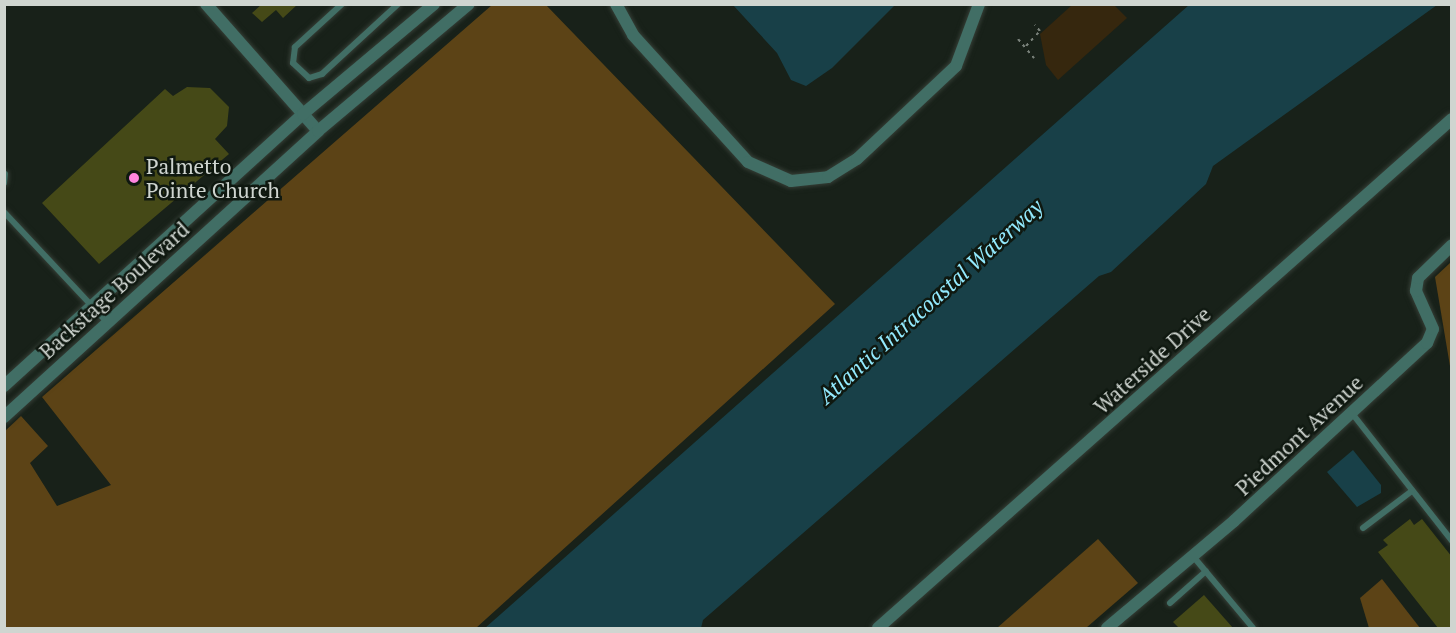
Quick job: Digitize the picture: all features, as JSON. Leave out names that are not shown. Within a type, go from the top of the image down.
[{"type":"street","points":[[206,4],[318,131]]},
{"type":"street","name":"Backstage Boulevard","points":[[4,386],[303,114],[434,4]]},
{"type":"street","name":"Backstage Boulevard","points":[[4,417],[318,131],[469,4]]},
{"type":"street","points":[[616,4],[633,35],[748,162],[768,174],[812,181],[857,159],[956,66],[979,4]]},
{"type":"street","name":"Waterside Drive","points":[[878,628],[1452,119]]},
{"type":"street","name":"Piedmont Avenue","points":[[1107,628],[1352,412],[1426,343],[1433,330],[1416,291],[1418,278],[1452,245]]},
{"type":"lane","points":[[342,4],[295,47],[293,63],[309,78],[322,74],[398,4]]},
{"type":"lane","points":[[4,183],[5,174]]},
{"type":"lane","points":[[4,212],[108,323]]},
{"type":"lane","points":[[1352,412],[1452,542]]},
{"type":"lane","points":[[1363,528],[1412,491]]},
{"type":"lane","points":[[1192,554],[1253,628]]},
{"type":"lane","points":[[1170,603],[1206,571]]},
{"type":"path","points":[[1026,46],[1040,32],[1035,25]]},
{"type":"path","points":[[1018,39],[1034,58]]},
{"type":"shaded area","points":[[492,5],[546,5],[835,304],[476,628],[5,628],[5,431],[21,416],[48,446],[30,463],[57,506],[111,485],[42,397]]},
{"type":"shaded area","points":[[1072,5],[1114,5],[1127,18],[1058,80],[1046,65],[1040,34]]},
{"type":"shaded area","points":[[1451,262],[1451,372],[1435,277]]},
{"type":"shaded area","points":[[1098,539],[1138,583],[1086,628],[997,628]]},
{"type":"shaded area","points":[[1382,579],[1420,628],[1369,628],[1360,598]]},
{"type":"water","points":[[733,5],[895,5],[832,68],[806,86],[791,80],[777,53]]},
{"type":"water","name":"Atlantic Intracoastal Waterway","points":[[1189,5],[1437,5],[1213,166],[1206,184],[1111,272],[1099,276],[703,620],[701,628],[485,628]]},
{"type":"water","points":[[1353,450],[1381,485],[1381,493],[1357,507],[1327,472]]},
{"type":"building","points":[[262,4],[298,4],[283,18],[276,10],[262,22],[252,13]]},
{"type":"building","name":"Palmetto Pointe Church","points":[[187,87],[210,88],[229,107],[227,126],[215,139],[229,154],[99,264],[42,203],[165,89],[173,96]]},
{"type":"building","points":[[1410,519],[1414,525],[1422,519],[1452,557],[1452,628],[1438,628],[1378,552],[1388,545],[1383,540]]},
{"type":"building","points":[[1204,595],[1233,628],[1179,628],[1173,622]]},
{"type":"place","name":"Palmetto Pointe Church","points":[[134,178]]}]
